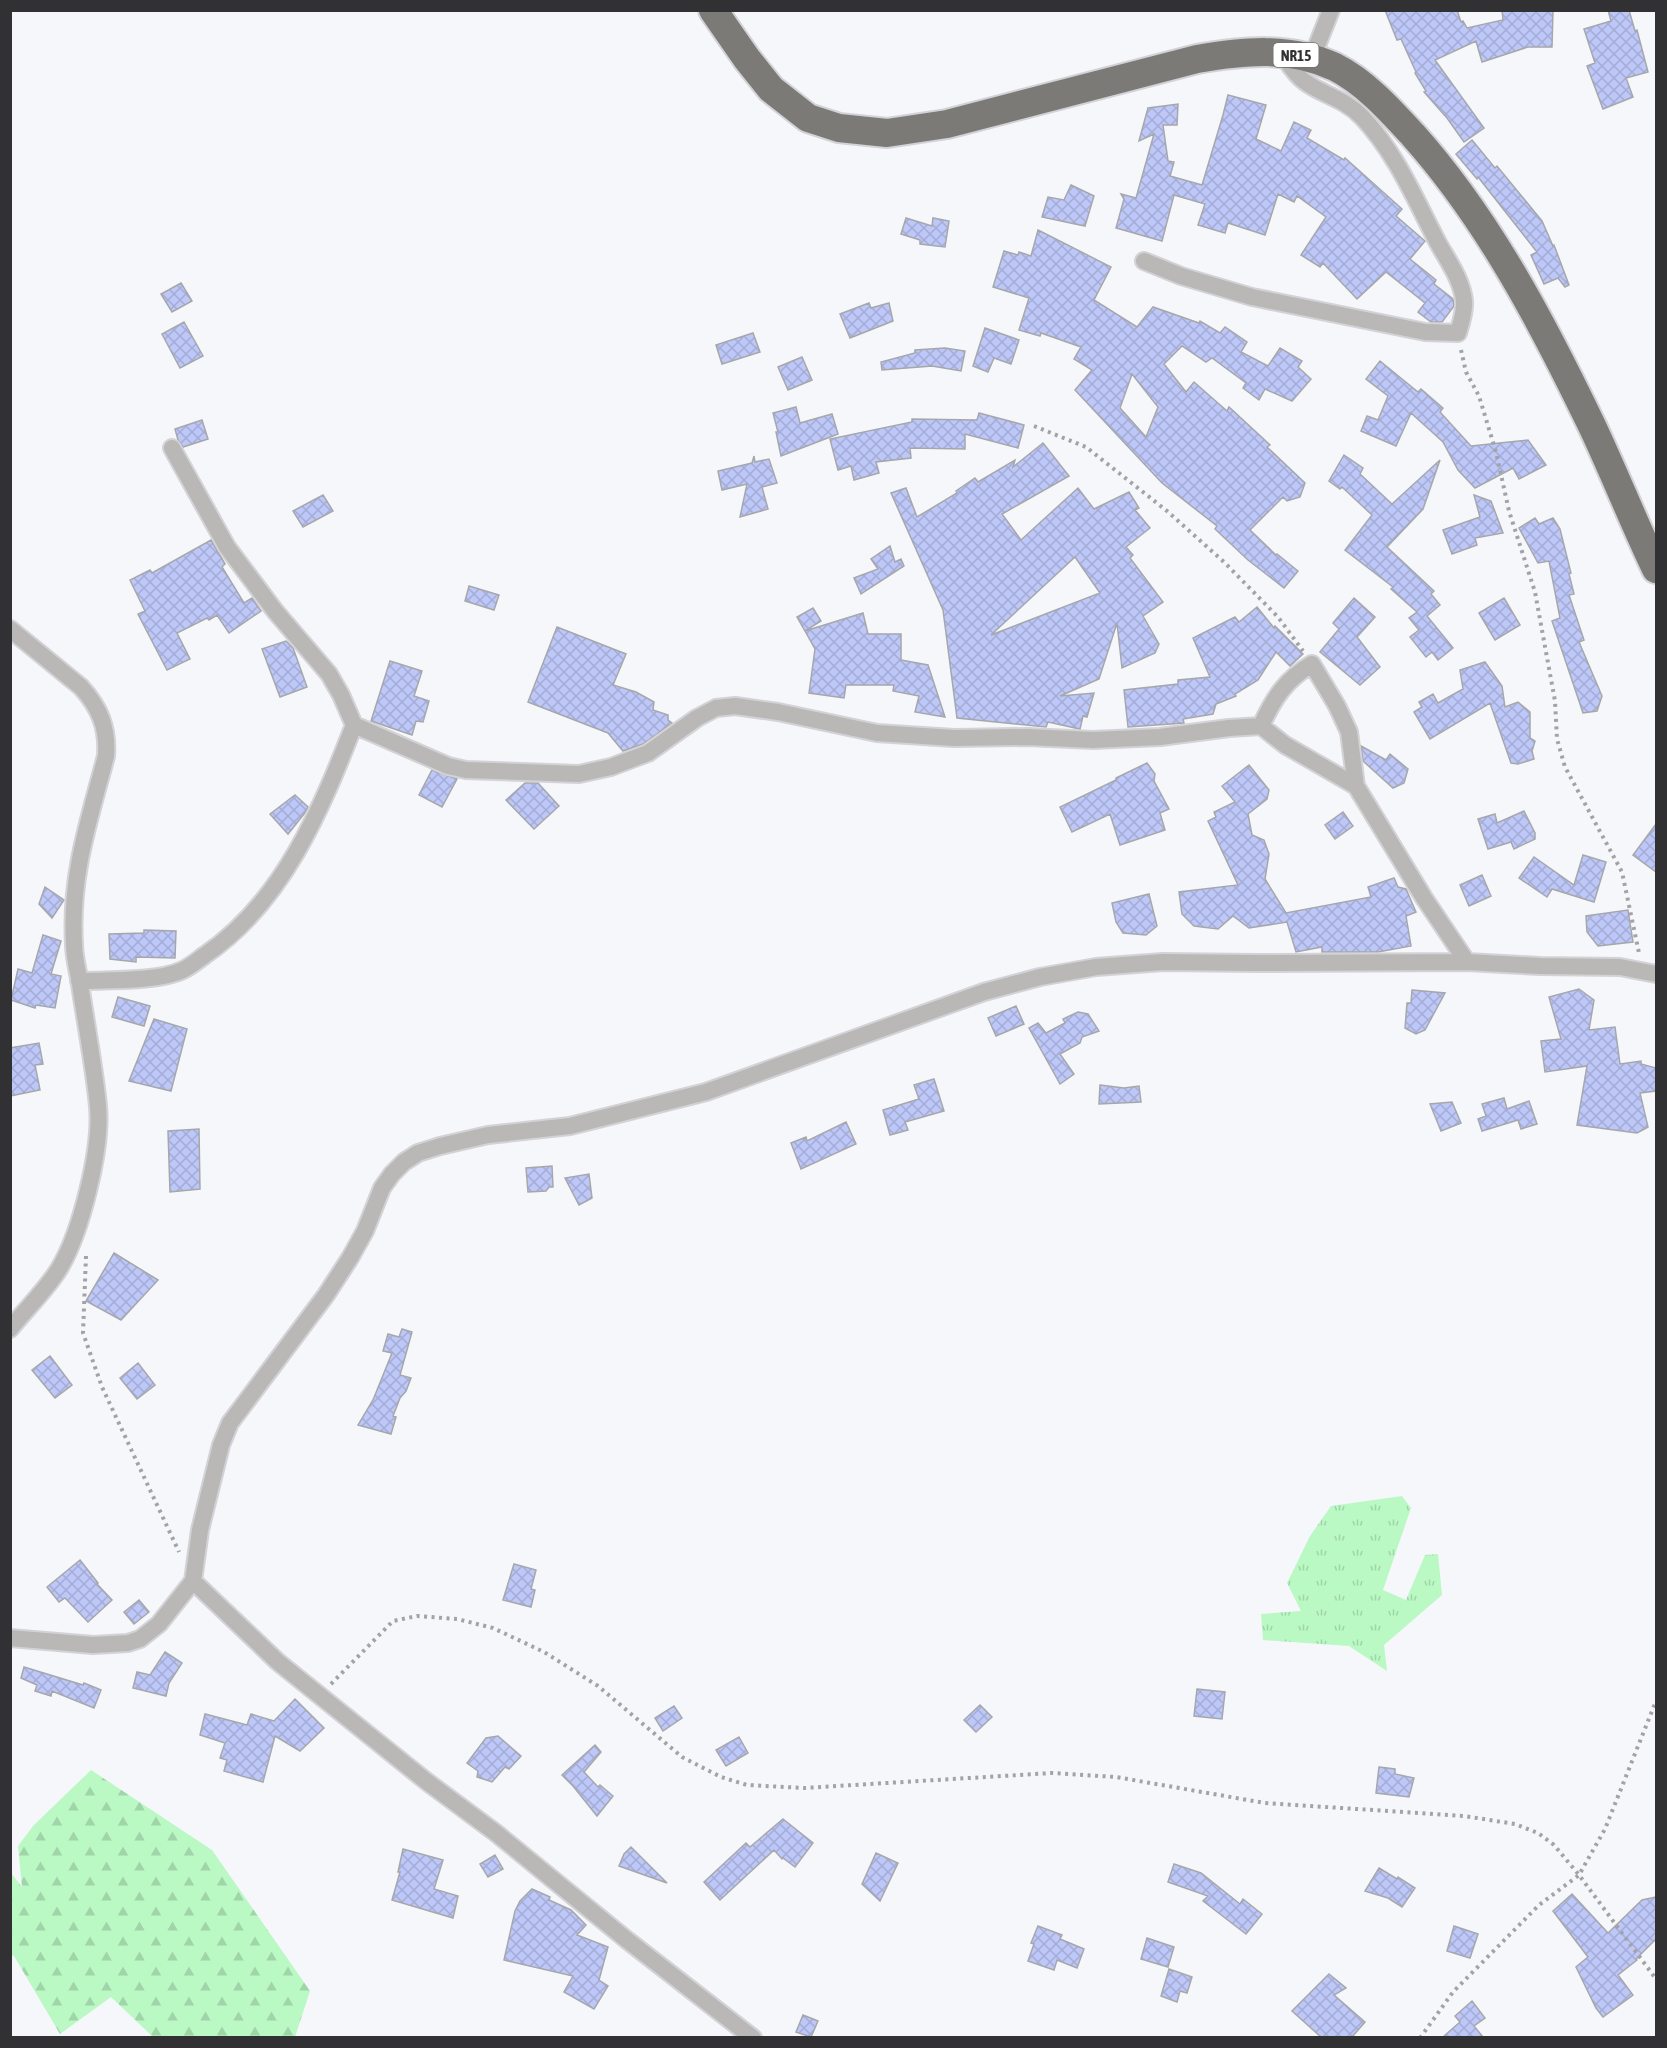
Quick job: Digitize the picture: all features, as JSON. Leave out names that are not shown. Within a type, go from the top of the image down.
[{"type":"highway","name":"NR15","points":[[713,10],[771,89],[808,118],[839,128],[887,133],[947,124],[1197,59],[1238,52],[1281,52],[1311,58],[1336,68],[1359,83],[1397,117],[1426,150],[1462,198],[1519,284],[1593,429],[1656,569]]},
{"type":"street","points":[[1311,58],[1331,10]]},
{"type":"street","points":[[1144,261],[1181,276],[1252,297],[1425,332],[1458,333],[1464,301],[1458,279],[1402,170],[1361,116],[1343,101],[1305,82],[1297,75],[1281,52]]},
{"type":"street","points":[[172,448],[227,546],[275,611],[329,674],[354,725],[448,766],[466,770],[579,774],[611,767],[648,753],[697,718],[716,708],[735,706],[778,712],[876,733],[954,738],[1027,737],[1093,740],[1160,737],[1262,726],[1285,745],[1356,786]]},
{"type":"street","points":[[10,628],[91,698],[100,711],[106,734],[106,756],[83,840],[74,893],[74,946],[98,1108],[96,1142],[88,1187],[71,1246],[58,1270],[10,1329]]},
{"type":"street","points":[[1262,726],[1273,700],[1286,683],[1300,670],[1312,664],[1341,712],[1349,732],[1356,786],[1424,898],[1467,962]]},
{"type":"street","points":[[79,981],[147,979],[182,971],[224,942],[271,893],[305,838],[354,725]]},
{"type":"street","points":[[10,1638],[93,1645],[128,1643],[151,1632],[159,1624],[193,1581],[200,1530],[221,1445],[230,1423],[287,1349],[338,1277],[365,1231],[382,1188],[404,1162],[418,1153],[488,1135],[570,1126],[706,1092],[984,992],[1040,977],[1096,967],[1163,962],[1467,962],[1620,967],[1650,973]]},
{"type":"street","points":[[193,1581],[278,1662],[426,1781],[496,1833],[718,2012],[753,2037]]},
{"type":"path","points":[[1458,333],[1466,372],[1479,396],[1496,452],[1509,511],[1535,592],[1555,701],[1557,740],[1565,767],[1622,872],[1650,973]]},
{"type":"path","points":[[1034,426],[1086,447],[1167,511],[1225,563],[1278,617],[1312,664]]},
{"type":"path","points":[[86,1254],[82,1334],[102,1387],[193,1581]]},
{"type":"path","points":[[320,1695],[393,1621],[417,1616],[457,1619],[493,1628],[544,1652],[598,1686],[682,1757],[721,1777],[747,1785],[804,1788],[1052,1773],[1116,1777],[1265,1803],[1464,1816],[1515,1824],[1538,1833],[1554,1845],[1656,1979]]},
{"type":"path","points":[[1420,2037],[1426,2032],[1453,1992],[1539,1905],[1579,1875],[1605,1829],[1656,1701]]},
{"type":"green space","points":[[1402,1496],[1411,1508],[1383,1590],[1406,1600],[1425,1555],[1438,1554],[1442,1595],[1384,1645],[1387,1671],[1349,1646],[1263,1640],[1261,1614],[1301,1611],[1287,1583],[1310,1536],[1331,1506]]},
{"type":"green space","points":[[91,1770],[212,1850],[310,1991],[295,2037],[153,2037],[111,1997],[60,2034],[14,1956],[11,1955],[11,1873],[22,1887],[18,1846],[34,1825]]},
{"type":"building","points":[[1385,10],[1457,10],[1461,22],[1463,21],[1467,28],[1503,20],[1502,10],[1553,10],[1552,47],[1528,47],[1482,62],[1476,41],[1435,60],[1484,128],[1464,142],[1424,92],[1426,91],[1415,73],[1401,39],[1397,40]]},
{"type":"building","points":[[1608,10],[1629,10],[1648,72],[1626,78],[1633,97],[1603,109],[1587,66],[1595,63],[1584,29],[1611,21]]},
{"type":"building","points":[[1228,95],[1266,105],[1256,139],[1281,151],[1294,122],[1311,130],[1307,138],[1344,160],[1345,158],[1402,209],[1396,216],[1425,241],[1410,259],[1436,280],[1434,284],[1453,299],[1454,306],[1442,322],[1431,322],[1418,312],[1425,303],[1386,272],[1357,299],[1323,263],[1320,267],[1301,255],[1326,217],[1297,196],[1294,202],[1278,194],[1265,235],[1228,223],[1225,233],[1198,225],[1205,204],[1174,195],[1162,241],[1116,228],[1124,199],[1121,194],[1136,198],[1154,134],[1139,141],[1148,108],[1178,104],[1177,125],[1163,125],[1168,161],[1174,162],[1170,176],[1202,185]]},
{"type":"building","points":[[1472,140],[1495,168],[1497,166],[1542,221],[1569,285],[1565,287],[1558,278],[1544,284],[1531,255],[1537,252],[1478,177],[1477,179],[1456,154]]},
{"type":"building","points":[[1071,185],[1094,196],[1085,226],[1042,217],[1048,197],[1064,200]]},
{"type":"building","points":[[906,218],[932,226],[933,218],[949,221],[945,247],[920,244],[920,240],[901,234]]},
{"type":"building","points":[[1038,230],[1111,267],[1094,300],[1137,327],[1153,307],[1199,323],[1200,321],[1220,333],[1225,327],[1247,342],[1241,352],[1268,366],[1280,348],[1302,361],[1298,367],[1311,379],[1292,401],[1265,389],[1259,400],[1243,388],[1246,383],[1212,358],[1206,362],[1182,346],[1164,364],[1186,392],[1194,382],[1227,411],[1229,407],[1270,445],[1267,447],[1305,483],[1300,497],[1287,501],[1283,497],[1250,530],[1276,555],[1298,571],[1284,588],[1248,560],[1215,529],[1217,526],[1162,483],[1075,390],[1092,370],[1074,359],[1081,347],[1041,333],[1040,336],[1019,330],[1029,298],[993,287],[1004,251],[1031,256]],"holes":[[[1132,374],[1158,407],[1146,437],[1120,408]]]},
{"type":"building","points":[[181,283],[192,301],[172,312],[161,294]]},
{"type":"building","points":[[869,303],[871,308],[889,303],[893,321],[850,338],[840,314]]},
{"type":"building","points":[[184,322],[203,356],[180,368],[162,334]]},
{"type":"building","points":[[985,328],[1019,340],[1011,364],[994,358],[988,372],[973,366]]},
{"type":"building","points":[[753,333],[760,352],[722,364],[716,345]]},
{"type":"building","points":[[945,348],[965,351],[961,371],[932,366],[882,370],[881,362],[915,353],[915,350]]},
{"type":"building","points":[[802,357],[812,380],[788,390],[778,367]]},
{"type":"building","points":[[1380,361],[1418,392],[1421,389],[1443,408],[1440,412],[1471,446],[1528,440],[1546,465],[1519,479],[1513,468],[1475,488],[1458,470],[1443,442],[1411,413],[1396,446],[1361,431],[1367,416],[1378,420],[1388,396],[1366,379]]},
{"type":"building","points":[[796,407],[800,423],[832,414],[838,434],[781,456],[773,413]]},
{"type":"building","points":[[979,413],[1024,425],[1018,448],[965,434],[965,449],[910,448],[911,458],[876,462],[879,473],[854,480],[851,466],[838,470],[830,439],[912,422],[912,419],[977,420]]},
{"type":"building","points":[[202,420],[208,439],[183,447],[175,429]]},
{"type":"building","points":[[1043,443],[1069,476],[1002,514],[1021,540],[1078,488],[1094,509],[1129,492],[1139,508],[1135,510],[1150,528],[1126,547],[1133,555],[1130,558],[1163,602],[1143,616],[1159,644],[1155,653],[1122,668],[1117,623],[1099,679],[1060,696],[1094,693],[1087,717],[1083,716],[1080,729],[1048,722],[1046,727],[957,718],[943,610],[891,493],[906,488],[917,517],[957,493],[956,491],[975,478],[978,482],[1015,460],[1013,467]],"holes":[[[1075,557],[1100,593],[991,635]]]},
{"type":"building","points":[[1344,455],[1363,468],[1360,474],[1392,504],[1440,460],[1423,509],[1387,547],[1434,591],[1431,594],[1440,605],[1427,616],[1453,648],[1438,660],[1432,652],[1426,657],[1410,637],[1419,630],[1409,618],[1417,612],[1391,589],[1393,587],[1345,550],[1372,515],[1342,487],[1340,489],[1329,481]]},
{"type":"building","points":[[754,456],[755,462],[769,459],[777,483],[762,487],[768,509],[740,517],[747,484],[722,490],[718,471],[752,463]]},
{"type":"building","points":[[323,495],[333,511],[303,527],[293,511]]},
{"type":"building","points":[[1474,495],[1491,501],[1503,533],[1475,538],[1477,545],[1452,554],[1443,530],[1480,517]]},
{"type":"building","points":[[1535,518],[1539,524],[1553,518],[1560,529],[1574,594],[1569,595],[1584,640],[1579,642],[1602,696],[1597,711],[1583,713],[1552,621],[1560,618],[1549,561],[1538,563],[1519,528]]},
{"type":"building","points":[[211,540],[225,564],[222,567],[244,603],[252,598],[261,611],[229,633],[217,615],[177,633],[190,659],[167,670],[138,614],[145,611],[130,580],[150,570],[152,573]]},
{"type":"building","points":[[890,546],[895,562],[901,559],[904,566],[861,594],[854,578],[878,569],[871,559]]},
{"type":"building","points":[[469,586],[499,595],[494,610],[465,601]]},
{"type":"building","points":[[1354,598],[1375,617],[1357,637],[1380,667],[1360,685],[1320,652],[1339,629],[1333,623]]},
{"type":"building","points":[[1504,598],[1520,625],[1495,640],[1479,613]]},
{"type":"building","points":[[1257,607],[1274,628],[1275,626],[1303,654],[1290,666],[1276,652],[1258,680],[1235,694],[1236,696],[1216,704],[1213,714],[1183,719],[1184,723],[1128,727],[1124,690],[1178,684],[1178,680],[1210,677],[1193,638],[1235,617],[1239,622]]},
{"type":"building","points":[[813,608],[821,621],[805,631],[797,617]]},
{"type":"building","points":[[863,613],[868,634],[901,634],[901,660],[928,665],[945,717],[915,712],[919,696],[893,691],[894,685],[846,685],[844,698],[809,693],[815,649],[805,631]]},
{"type":"building","points":[[557,627],[626,654],[613,685],[636,692],[654,702],[653,710],[668,715],[668,720],[672,723],[643,744],[623,751],[608,733],[528,702]]},
{"type":"building","points":[[286,641],[293,648],[307,687],[280,697],[262,649]]},
{"type":"building","points":[[390,661],[422,671],[414,696],[429,701],[423,722],[416,721],[412,735],[371,721]]},
{"type":"building","points":[[1485,662],[1502,686],[1505,707],[1518,702],[1530,712],[1530,738],[1535,741],[1532,751],[1534,759],[1518,764],[1511,763],[1490,703],[1430,739],[1414,712],[1422,707],[1419,702],[1433,694],[1438,703],[1463,689],[1460,670]]},
{"type":"building","points":[[1361,746],[1386,760],[1390,754],[1408,769],[1404,783],[1393,788],[1363,761]]},
{"type":"building","points":[[1147,763],[1155,774],[1154,781],[1169,809],[1160,813],[1165,830],[1120,845],[1110,814],[1072,832],[1060,807]]},
{"type":"building","points":[[1249,765],[1269,790],[1267,799],[1248,814],[1252,835],[1264,840],[1269,854],[1265,879],[1286,913],[1371,897],[1368,887],[1394,878],[1398,887],[1406,889],[1416,912],[1406,916],[1411,946],[1378,952],[1322,952],[1322,947],[1296,952],[1287,922],[1249,928],[1233,916],[1218,929],[1194,926],[1182,914],[1179,892],[1238,885],[1208,821],[1216,817],[1214,812],[1235,802],[1222,786]]},
{"type":"building","points":[[432,770],[457,779],[442,807],[419,795]]},
{"type":"building","points":[[525,783],[538,783],[559,806],[534,829],[506,800]]},
{"type":"building","points":[[295,795],[308,807],[288,834],[270,814]]},
{"type":"building","points":[[1524,811],[1535,833],[1535,839],[1514,849],[1511,842],[1488,849],[1478,819],[1495,814],[1497,823]]},
{"type":"building","points":[[1343,812],[1353,826],[1335,839],[1325,825]]},
{"type":"building","points":[[1656,824],[1656,872],[1633,855]]},
{"type":"building","points":[[1583,855],[1606,862],[1594,902],[1552,889],[1547,897],[1519,878],[1534,857],[1574,885]]},
{"type":"building","points":[[1482,875],[1491,896],[1469,906],[1460,885]]},
{"type":"building","points":[[45,887],[64,900],[52,918],[39,904]]},
{"type":"building","points":[[1149,894],[1157,926],[1146,935],[1123,933],[1116,922],[1112,903]]},
{"type":"building","points":[[1628,910],[1633,942],[1598,946],[1587,932],[1586,916]]},
{"type":"building","points":[[144,930],[176,931],[175,958],[136,957],[136,962],[110,959],[109,934],[144,933]]},
{"type":"building","points":[[43,935],[61,941],[51,974],[61,976],[55,1008],[36,1005],[35,1008],[11,1000],[18,969],[32,973]]},
{"type":"building","points":[[1579,989],[1594,1000],[1589,1030],[1615,1027],[1620,1064],[1641,1061],[1641,1064],[1656,1068],[1656,1091],[1640,1093],[1648,1127],[1637,1133],[1577,1125],[1587,1066],[1545,1072],[1541,1041],[1561,1039],[1549,997]]},
{"type":"building","points":[[1412,990],[1445,993],[1425,1030],[1416,1034],[1405,1028],[1407,1003],[1411,1003]]},
{"type":"building","points":[[118,997],[150,1006],[144,1026],[112,1017]]},
{"type":"building","points":[[1016,1006],[1024,1024],[996,1036],[988,1018]]},
{"type":"building","points":[[1078,1012],[1088,1014],[1099,1031],[1082,1037],[1080,1043],[1060,1054],[1074,1074],[1060,1084],[1029,1028],[1038,1023],[1046,1033],[1065,1023],[1063,1019]]},
{"type":"building","points":[[154,1019],[187,1029],[171,1091],[129,1081]]},
{"type":"building","points":[[39,1043],[43,1064],[35,1065],[40,1090],[10,1096],[10,1048]]},
{"type":"building","points":[[934,1079],[944,1111],[905,1122],[908,1130],[890,1135],[883,1110],[919,1099],[914,1085]]},
{"type":"building","points":[[1100,1085],[1124,1088],[1139,1086],[1141,1102],[1099,1104]]},
{"type":"building","points":[[1504,1098],[1507,1109],[1529,1101],[1537,1124],[1521,1129],[1518,1120],[1482,1131],[1478,1119],[1486,1116],[1482,1104]]},
{"type":"building","points":[[1452,1102],[1461,1123],[1441,1131],[1430,1104]]},
{"type":"building","points":[[846,1122],[856,1144],[801,1169],[791,1143],[806,1137],[807,1141]]},
{"type":"building","points":[[199,1129],[200,1189],[170,1192],[168,1131]]},
{"type":"building","points":[[552,1166],[553,1187],[549,1187],[546,1191],[528,1192],[526,1168]]},
{"type":"building","points":[[589,1174],[592,1198],[579,1205],[565,1178]]},
{"type":"building","points":[[114,1253],[158,1280],[121,1320],[86,1301]]},
{"type":"building","points":[[402,1329],[412,1332],[400,1375],[411,1378],[393,1416],[396,1417],[391,1434],[358,1425],[373,1400],[392,1353],[383,1351],[388,1334],[399,1337]]},
{"type":"building","points":[[50,1356],[72,1385],[55,1398],[32,1370]]},
{"type":"building","points":[[138,1363],[155,1385],[137,1399],[120,1378]]},
{"type":"building","points":[[80,1560],[112,1600],[88,1622],[65,1598],[59,1602],[47,1587]]},
{"type":"building","points":[[514,1564],[536,1570],[531,1589],[535,1590],[531,1607],[503,1600]]},
{"type":"building","points":[[139,1600],[149,1612],[134,1624],[124,1612]]},
{"type":"building","points":[[165,1652],[182,1663],[169,1683],[166,1696],[133,1688],[137,1672],[150,1675]]},
{"type":"building","points":[[24,1667],[83,1685],[84,1683],[101,1690],[94,1708],[52,1691],[51,1696],[35,1691],[37,1685],[21,1678]]},
{"type":"building","points":[[1197,1689],[1225,1692],[1222,1719],[1194,1716]]},
{"type":"building","points":[[295,1699],[324,1728],[300,1751],[275,1736],[263,1782],[224,1771],[227,1760],[220,1758],[225,1743],[200,1735],[205,1714],[247,1725],[251,1714],[274,1721]]},
{"type":"building","points":[[980,1705],[992,1717],[976,1732],[964,1720]]},
{"type":"building","points":[[674,1706],[682,1718],[663,1731],[655,1718]]},
{"type":"building","points":[[498,1736],[521,1756],[509,1769],[505,1767],[492,1782],[477,1777],[478,1771],[467,1763],[486,1738]]},
{"type":"building","points":[[739,1737],[748,1753],[726,1766],[716,1750]]},
{"type":"building","points":[[595,1745],[601,1752],[584,1772],[598,1787],[600,1785],[613,1796],[597,1816],[562,1775]]},
{"type":"building","points":[[1379,1767],[1395,1769],[1395,1774],[1414,1778],[1409,1797],[1376,1793]]},
{"type":"building","points":[[783,1819],[813,1843],[795,1867],[782,1859],[774,1850],[720,1900],[704,1882],[746,1843],[750,1847]]},
{"type":"building","points":[[631,1847],[667,1883],[619,1866],[624,1854]]},
{"type":"building","points":[[403,1849],[443,1860],[434,1889],[458,1896],[453,1918],[392,1900],[400,1872],[398,1872]]},
{"type":"building","points":[[876,1853],[898,1863],[880,1901],[862,1884]]},
{"type":"building","points":[[495,1855],[503,1869],[488,1877],[480,1864]]},
{"type":"building","points":[[1174,1864],[1201,1873],[1240,1904],[1243,1899],[1262,1914],[1246,1934],[1203,1901],[1208,1896],[1168,1882]]},
{"type":"building","points":[[1379,1868],[1415,1888],[1402,1907],[1388,1898],[1365,1891]]},
{"type":"building","points":[[532,1889],[571,1910],[586,1925],[577,1935],[608,1947],[599,1980],[608,1986],[594,2009],[564,1992],[573,1976],[504,1960],[515,1911],[520,1901]]},
{"type":"building","points":[[1572,1894],[1608,1933],[1642,1900],[1656,1897],[1656,1939],[1637,1960],[1618,1975],[1633,1995],[1603,2017],[1596,2008],[1576,1967],[1588,1957],[1553,1911]]},
{"type":"building","points":[[1038,1926],[1062,1935],[1060,1939],[1084,1949],[1077,1968],[1057,1960],[1054,1970],[1028,1961],[1034,1944],[1031,1943]]},
{"type":"building","points":[[1454,1926],[1478,1934],[1470,1958],[1447,1951]]},
{"type":"building","points":[[1147,1938],[1174,1947],[1168,1967],[1141,1959]]},
{"type":"building","points":[[1169,1969],[1192,1977],[1187,1993],[1180,1991],[1177,2002],[1161,1996]]},
{"type":"building","points":[[1329,1974],[1346,1988],[1334,1995],[1365,2022],[1352,2037],[1321,2037],[1292,2011]]},
{"type":"building","points":[[1472,2001],[1485,2018],[1474,2026],[1483,2037],[1443,2037],[1460,2022],[1455,2016]]},
{"type":"building","points":[[803,2015],[818,2021],[811,2037],[796,2032]]}]
